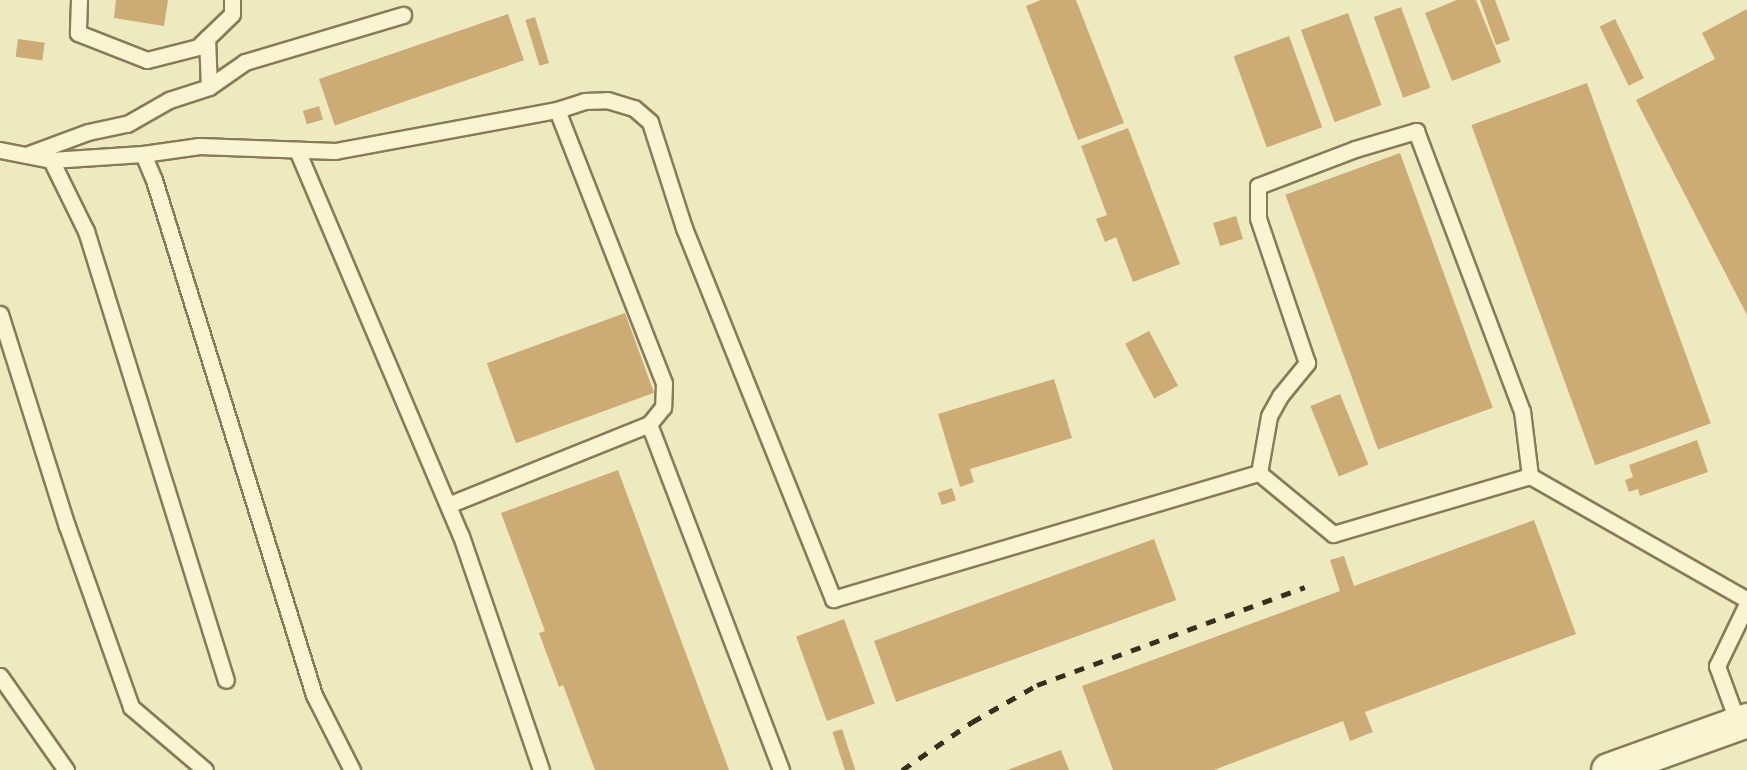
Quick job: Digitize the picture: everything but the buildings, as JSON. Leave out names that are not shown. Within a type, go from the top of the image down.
[{"type":"street","points":[[1608,770],[1742,721]]},
{"type":"lane","points":[[79,0],[78,33],[147,60],[198,47],[232,14],[232,0]]},
{"type":"lane","points":[[25,155],[88,132],[127,124],[170,100],[209,87],[245,62],[403,15]]},
{"type":"lane","points":[[207,38],[209,87]]},
{"type":"lane","points":[[0,150],[51,160],[143,154],[199,146],[335,151],[557,110],[584,101],[608,100],[634,108],[650,122],[684,228],[833,599],[1259,473]]},
{"type":"lane","points":[[448,505],[649,424],[663,406],[663,383],[557,110]]},
{"type":"lane","points":[[1259,473],[1269,416],[1280,396],[1307,363],[1258,218],[1258,186],[1355,149],[1416,131],[1522,411],[1530,476]]},
{"type":"lane","points":[[297,150],[448,505],[541,770]]},
{"type":"lane","points":[[143,154],[154,180],[314,695],[352,770]]},
{"type":"lane","points":[[51,160],[86,231],[225,680]]},
{"type":"lane","points":[[0,314],[67,526],[131,707],[205,770]]},
{"type":"lane","points":[[649,424],[781,770]]},
{"type":"lane","points":[[1259,473],[1333,534],[1530,476],[1747,602],[1718,666],[1742,721]]},
{"type":"lane","points":[[0,676],[66,770]]},
{"type":"railway","points":[[902,770],[972,722],[1037,685],[1305,587]]}]
